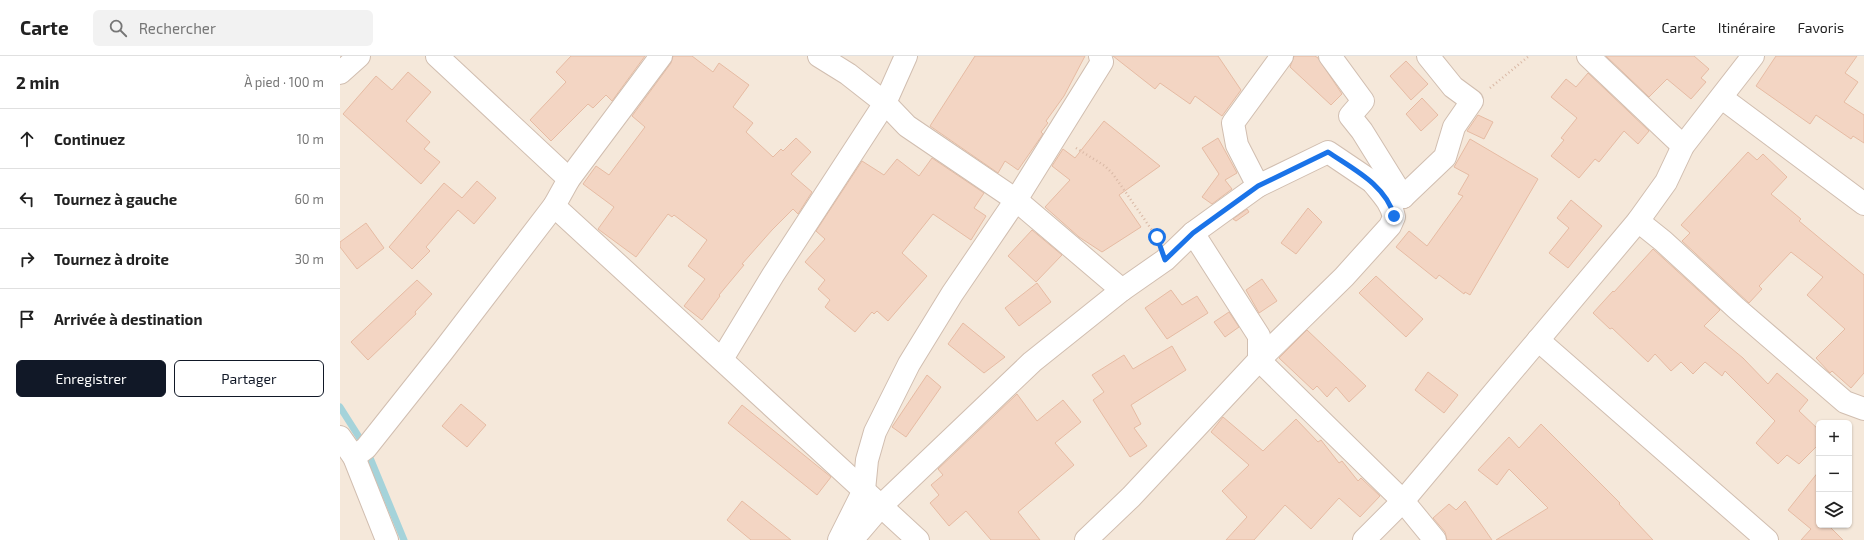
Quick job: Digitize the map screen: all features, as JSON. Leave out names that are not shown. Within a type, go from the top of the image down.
[{"type":"street","points":[[340,73],[359,56]]},
{"type":"street","points":[[437,56],[569,179]]},
{"type":"street","points":[[354,457],[366,448],[443,351],[554,206],[569,179],[661,56]]},
{"type":"street","points":[[819,56],[848,74],[885,103],[907,126],[1016,200],[1122,290]]},
{"type":"street","points":[[722,359],[773,275],[885,103],[906,56]]},
{"type":"street","points":[[839,540],[864,490],[867,460],[875,432],[909,364],[952,294],[1056,138],[1102,62],[1100,56]]},
{"type":"street","points":[[1258,186],[1237,145],[1233,123],[1282,56]]},
{"type":"street","points":[[1330,56],[1362,101],[1350,116],[1362,131],[1403,197]]},
{"type":"street","points":[[1403,197],[1445,157],[1454,127],[1472,101],[1453,87],[1428,56]]},
{"type":"street","points":[[1588,56],[1684,146]]},
{"type":"street","points":[[1364,540],[1403,501],[1638,221],[1666,182],[1684,146],[1722,98],[1741,60]]},
{"type":"street","points":[[1722,98],[1864,204]]},
{"type":"street","points":[[852,540],[881,506],[1032,362],[1122,290],[1165,260],[1193,233],[1258,186],[1328,152],[1371,181],[1403,197]]},
{"type":"street","points":[[1086,540],[1131,497],[1259,360],[1344,277],[1390,226],[1394,216],[1392,209],[1388,201],[1371,181]]},
{"type":"street","points":[[554,206],[918,540]]},
{"type":"street","points":[[1638,221],[1663,241],[1736,308],[1845,402],[1864,409]]},
{"type":"street","points":[[1193,233],[1259,336],[1259,360],[1403,501],[1435,540]]},
{"type":"street","points":[[1538,340],[1767,540]]},
{"type":"street","points":[[340,437],[354,457],[387,540]]},
{"type":"path","points":[[1472,101],[1529,56]]},
{"type":"path","points":[[1056,138],[1105,166],[1113,174],[1157,237],[1165,260]]},
{"type":"shaded area","points":[[340,56],[1864,56],[1864,540],[340,540]]},
{"type":"building","points":[[571,56],[645,56],[612,101],[606,95],[593,108],[588,104],[551,141],[530,120],[566,82],[556,72]]},
{"type":"building","points":[[673,56],[692,56],[713,72],[719,63],[749,85],[733,107],[753,123],[746,132],[773,157],[781,149],[783,151],[796,138],[811,152],[791,174],[812,192],[798,214],[793,209],[772,230],[742,264],[744,265],[719,295],[720,296],[702,320],[684,306],[705,279],[688,266],[707,240],[674,215],[672,217],[668,214],[636,257],[598,229],[614,207],[583,184],[596,166],[609,175],[645,127],[632,116],[671,63]]},
{"type":"building","points":[[975,56],[1085,56],[1064,96],[1046,121],[1048,123],[1041,132],[1043,134],[1018,170],[1005,161],[998,173],[930,126]]},
{"type":"building","points":[[1113,56],[1218,56],[1241,90],[1222,116],[1195,96],[1190,104],[1160,83],[1155,89]]},
{"type":"building","points":[[1294,56],[1315,56],[1318,58],[1342,94],[1331,105],[1290,67]]},
{"type":"building","points":[[1606,56],[1694,56],[1709,69],[1701,78],[1706,82],[1691,99],[1667,79],[1649,97]]},
{"type":"building","points":[[1776,56],[1857,56],[1845,73],[1858,82],[1844,102],[1864,115],[1864,143],[1853,136],[1851,139],[1816,115],[1810,124],[1756,86]]},
{"type":"building","points":[[1406,61],[1428,84],[1411,100],[1390,76]]},
{"type":"building","points":[[408,72],[431,92],[406,121],[430,142],[424,149],[440,162],[421,184],[343,114],[376,76],[392,90]]},
{"type":"building","points":[[1588,73],[1649,131],[1638,144],[1624,131],[1599,162],[1595,159],[1579,178],[1551,156],[1564,140],[1561,138],[1577,118],[1551,97],[1566,79],[1576,87]]},
{"type":"building","points":[[1422,98],[1438,115],[1421,131],[1406,114]]},
{"type":"building","points":[[1478,115],[1493,122],[1484,139],[1467,131]]},
{"type":"building","points":[[1104,121],[1160,166],[1119,195],[1141,227],[1102,252],[1079,237],[1045,207],[1070,180],[1052,166],[1063,149],[1075,158]]},
{"type":"building","points":[[1218,138],[1237,173],[1225,180],[1232,189],[1212,204],[1202,197],[1219,174],[1202,148]]},
{"type":"building","points":[[1470,139],[1538,179],[1470,295],[1465,292],[1464,294],[1439,275],[1436,279],[1396,247],[1409,231],[1427,246],[1463,196],[1458,194],[1469,175],[1454,167]]},
{"type":"building","points":[[1748,152],[1757,160],[1763,154],[1787,177],[1771,194],[1801,219],[1799,221],[1864,275],[1864,373],[1851,388],[1832,371],[1830,373],[1816,358],[1845,329],[1807,295],[1823,277],[1791,252],[1759,286],[1762,289],[1749,303],[1682,241],[1690,233],[1681,225]]},
{"type":"building","points":[[932,158],[984,193],[974,208],[986,216],[971,240],[933,214],[902,253],[927,276],[888,321],[877,311],[874,314],[872,312],[855,332],[825,307],[830,300],[818,289],[825,280],[805,262],[825,239],[816,231],[862,161],[884,175],[897,159],[919,176]]},
{"type":"building","points":[[477,181],[496,198],[474,224],[458,210],[426,247],[430,251],[412,269],[389,247],[444,183],[462,198]]},
{"type":"building","points":[[1571,200],[1602,226],[1568,268],[1549,253],[1569,228],[1557,218]]},
{"type":"building","points":[[1308,208],[1322,222],[1296,254],[1281,243]]},
{"type":"building","points":[[1247,209],[1249,212],[1236,221],[1233,219]]},
{"type":"building","points":[[366,223],[384,248],[357,269],[340,247],[340,242]]},
{"type":"building","points":[[1032,230],[1062,255],[1036,282],[1008,256]]},
{"type":"building","points":[[1653,249],[1720,310],[1704,326],[1743,358],[1768,384],[1777,373],[1808,400],[1799,411],[1816,427],[1816,447],[1799,464],[1787,455],[1778,464],[1756,443],[1775,421],[1725,371],[1722,376],[1705,362],[1693,374],[1681,362],[1671,371],[1655,354],[1648,362],[1612,328],[1610,329],[1593,313],[1613,291],[1614,292]]},
{"type":"building","points":[[1376,276],[1423,319],[1406,337],[1359,293]]},
{"type":"building","points":[[1262,279],[1277,301],[1259,313],[1246,290]]},
{"type":"building","points":[[417,280],[432,294],[415,312],[416,314],[368,360],[351,342]]},
{"type":"building","points":[[1037,283],[1051,302],[1019,326],[1005,308]]},
{"type":"building","points":[[1171,290],[1182,305],[1197,296],[1208,313],[1167,339],[1145,308]]},
{"type":"building","points":[[1229,312],[1239,327],[1225,337],[1214,322]]},
{"type":"building","points":[[963,323],[1005,357],[984,373],[948,344]]},
{"type":"building","points":[[1307,330],[1366,386],[1349,402],[1336,387],[1327,397],[1317,386],[1313,390],[1279,358]]},
{"type":"building","points":[[1172,346],[1186,370],[1131,405],[1141,424],[1134,428],[1147,446],[1130,457],[1093,400],[1104,392],[1092,375],[1124,355],[1133,369]]},
{"type":"building","points":[[1428,372],[1458,395],[1444,413],[1415,390]]},
{"type":"building","points":[[927,375],[941,387],[906,437],[892,427]]},
{"type":"building","points":[[1017,394],[1037,421],[1063,400],[1081,422],[1055,443],[1074,465],[1018,512],[1040,540],[991,540],[966,511],[949,526],[930,503],[939,495],[931,485],[943,475],[938,469]]},
{"type":"building","points":[[461,404],[486,425],[467,447],[442,426]]},
{"type":"building","points":[[742,405],[831,477],[817,495],[728,423]]},
{"type":"building","points":[[1223,417],[1263,451],[1296,419],[1318,442],[1321,440],[1339,463],[1342,461],[1358,481],[1361,478],[1380,496],[1360,517],[1339,498],[1311,529],[1285,505],[1254,540],[1226,540],[1247,517],[1222,491],[1249,465],[1211,432]]},
{"type":"building","points":[[1541,424],[1620,503],[1619,504],[1653,540],[1496,540],[1548,508],[1509,469],[1497,485],[1478,470],[1509,437],[1519,448]]},
{"type":"building","points":[[1816,475],[1816,528],[1831,528],[1843,540],[1801,540],[1811,529],[1788,510]]},
{"type":"building","points":[[742,501],[791,540],[751,540],[727,520]]},
{"type":"building","points":[[1465,501],[1492,540],[1447,540],[1445,532],[1433,518],[1449,504],[1456,510]]},
{"type":"waterway","points":[[340,407],[366,448],[404,540]]},
{"type":"route","points":[[1157,237],[1165,260],[1193,233],[1258,186],[1328,152],[1371,181],[1388,201],[1394,216]]}]
